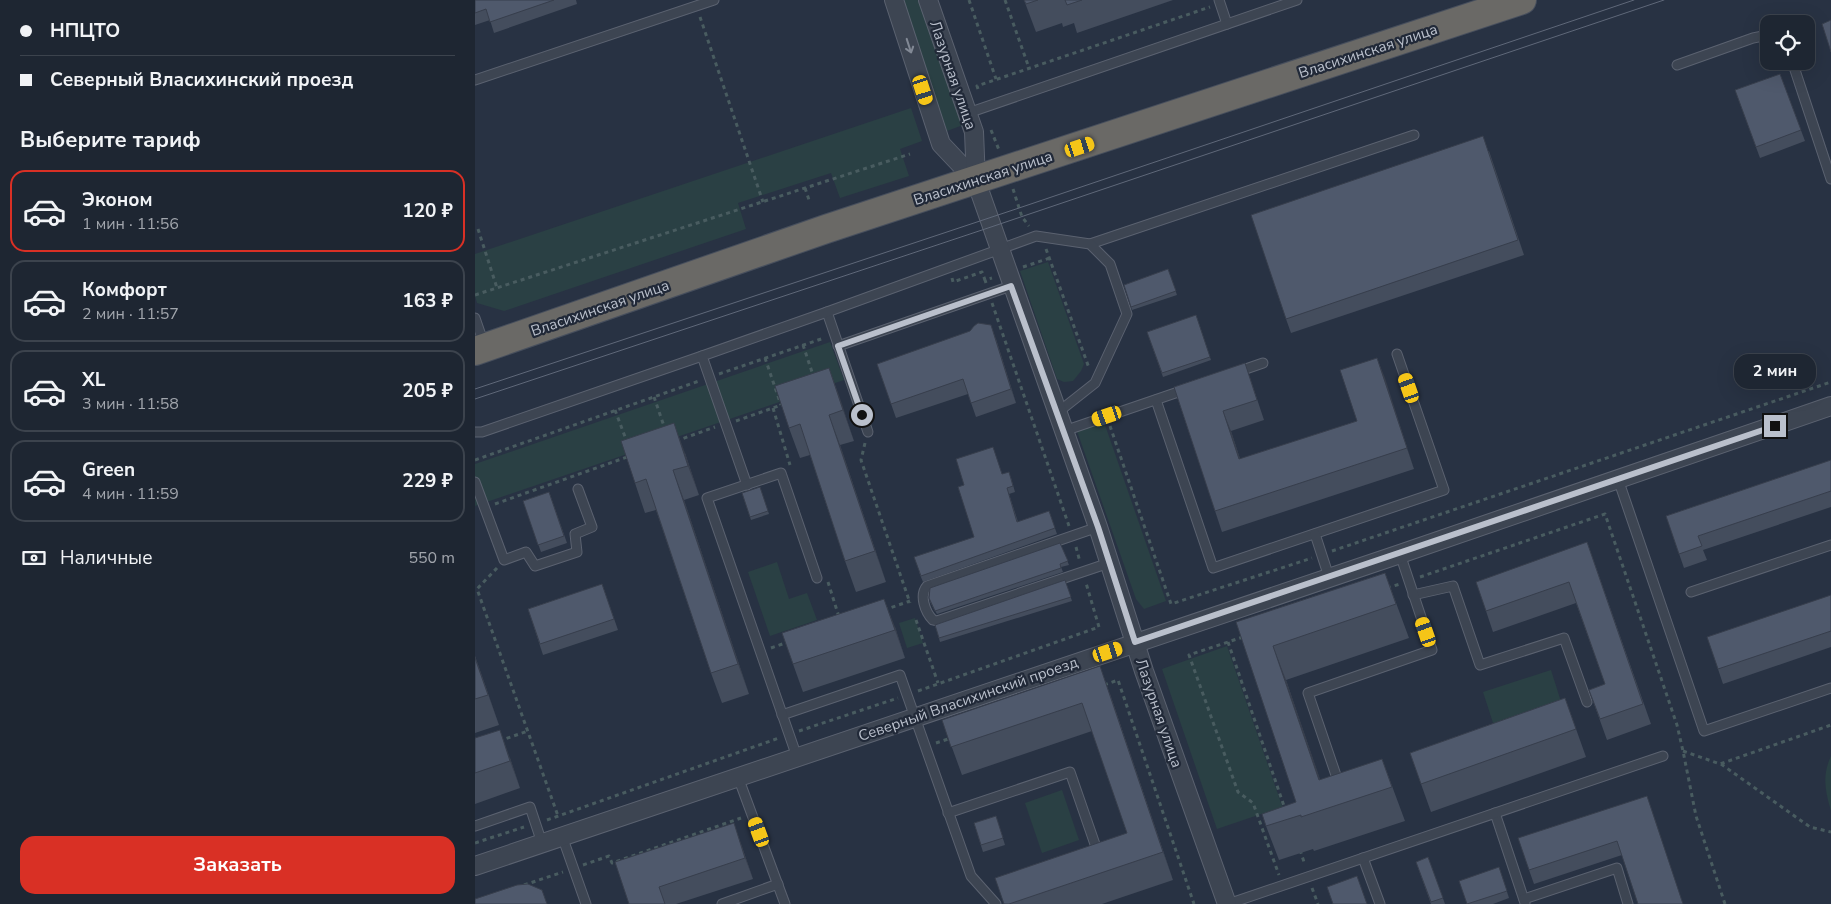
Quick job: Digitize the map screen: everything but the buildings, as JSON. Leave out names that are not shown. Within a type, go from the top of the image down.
[{"type":"highway","name":"Власихинская улица","points":[[480,349],[826,229],[1522,0]]},
{"type":"street","name":"Лазурная улица","points":[[894,0],[941,144],[975,181]]},
{"type":"street","name":"Лазурная улица","points":[[928,0],[976,110],[974,132],[975,181],[1098,527],[1135,642],[1227,904]]},
{"type":"street","name":"Северный Власихинский проезд","points":[[475,866],[1400,554],[1831,406]]},
{"type":"lane","points":[[475,80],[714,0]]},
{"type":"lane","points":[[976,110],[1297,0]]},
{"type":"lane","points":[[1219,2],[1227,24]]},
{"type":"lane","points":[[1677,65],[1753,38],[1760,38]]},
{"type":"lane","points":[[1795,70],[1831,179]]},
{"type":"lane","points":[[475,432],[482,432],[702,356],[1036,236],[1090,244],[1414,135]]},
{"type":"lane","points":[[1057,413],[1095,383],[1127,314],[1110,264],[1090,244]]},
{"type":"lane","points":[[838,346],[1011,286]]},
{"type":"lane","points":[[827,312],[868,432]]},
{"type":"lane","points":[[475,318],[480,349]]},
{"type":"lane","points":[[1156,400],[1213,568],[1444,490],[1397,354]]},
{"type":"lane","points":[[702,356],[747,485]]},
{"type":"lane","points":[[1227,375],[1263,363]]},
{"type":"lane","points":[[1064,431],[1200,384]]},
{"type":"lane","points":[[797,757],[707,498],[781,472],[817,578]]},
{"type":"lane","points":[[1618,479],[1704,731],[1831,688]]},
{"type":"lane","points":[[475,482],[504,560],[526,552],[535,566],[577,552],[575,534],[592,527],[578,489]]},
{"type":"lane","points":[[1098,527],[927,586],[922,595],[929,616],[937,621],[1109,563]]},
{"type":"lane","points":[[1315,534],[1329,578]]},
{"type":"lane","points":[[1691,592],[1831,545]]},
{"type":"lane","points":[[1339,784],[1308,693],[1432,650],[1400,554]]},
{"type":"lane","points":[[1413,595],[1453,586],[1480,665],[1564,638],[1587,702]]},
{"type":"lane","points":[[783,715],[900,675],[971,876],[996,904]]},
{"type":"lane","points":[[1227,904],[1663,756]]},
{"type":"lane","points":[[948,813],[1070,772],[1099,857]]},
{"type":"lane","points":[[738,777],[785,904]]},
{"type":"lane","points":[[475,826],[530,807],[542,843]]},
{"type":"lane","points":[[1495,813],[1525,901],[1617,868],[1629,904]]},
{"type":"lane","points":[[562,836],[586,904]]},
{"type":"lane","points":[[1363,858],[1380,904]]},
{"type":"lane","points":[[722,904],[778,884]]},
{"type":"path","points":[[969,0],[997,79]]},
{"type":"path","points":[[1005,0],[1029,68]]},
{"type":"path","points":[[976,110],[977,86],[1219,2]]},
{"type":"path","points":[[697,6],[763,202]]},
{"type":"path","points":[[475,295],[910,154]]},
{"type":"path","points":[[805,188],[810,203]]},
{"type":"path","points":[[477,229],[497,288]]},
{"type":"path","points":[[1023,267],[1050,258]]},
{"type":"path","points":[[992,278],[985,280],[1073,536],[1099,627]]},
{"type":"path","points":[[475,460],[654,396],[835,335]]},
{"type":"path","points":[[803,345],[816,383]]},
{"type":"path","points":[[765,358],[781,405]]},
{"type":"path","points":[[1171,604],[1831,382]]},
{"type":"path","points":[[654,396],[666,434]]},
{"type":"path","points":[[669,443],[791,402]]},
{"type":"path","points":[[484,507],[631,456],[615,410]]},
{"type":"path","points":[[868,432],[861,460],[913,609]]},
{"type":"path","points":[[1382,590],[1605,514],[1670,706],[1683,750],[1696,816],[1725,904]]},
{"type":"path","points":[[504,560],[477,589],[558,816]]},
{"type":"path","points":[[876,613],[910,601]]},
{"type":"path","points":[[915,617],[938,684]]},
{"type":"path","points":[[1246,636],[1189,655],[1238,792],[1253,803],[1282,885]]},
{"type":"path","points":[[760,652],[797,639]]},
{"type":"path","points":[[1228,642],[1286,811]]},
{"type":"path","points":[[1100,686],[1118,680],[1194,904]]},
{"type":"path","points":[[1720,764],[1831,725]]},
{"type":"path","points":[[493,743],[528,731]]},
{"type":"path","points":[[925,747],[953,738]]},
{"type":"path","points":[[1683,750],[1720,764],[1809,827],[1831,832]]},
{"type":"path","points":[[517,887],[609,856],[611,862],[752,814]]},
{"type":"path","points":[[1299,848],[1318,904]]},
{"type":"path","points":[[564,872],[567,880]]},
{"type":"green space","points":[[902,0],[920,0],[963,125],[947,131]]},
{"type":"green space","points":[[911,108],[922,141],[900,149],[909,176],[840,198],[831,173],[738,203],[746,229],[504,311],[477,303],[475,296],[475,254]]},
{"type":"green space","points":[[1048,262],[1084,364],[1073,381],[1064,382],[1057,379],[1020,271]]},
{"type":"green space","points":[[830,342],[844,380],[475,506],[475,464]]},
{"type":"green space","points":[[1104,422],[1166,601],[1144,609],[1136,599],[1077,431]]},
{"type":"green space","points":[[777,562],[789,599],[807,593],[817,620],[770,636],[748,572]]},
{"type":"green space","points":[[915,618],[923,643],[907,648],[899,623]]},
{"type":"green space","points":[[1227,646],[1292,835],[1274,841],[1264,813],[1217,829],[1162,669]]},
{"type":"green space","points":[[1551,670],[1563,708],[1495,729],[1483,692]]},
{"type":"green space","points":[[1831,756],[1831,811],[1827,797],[1825,776]]},
{"type":"green space","points":[[1062,790],[1079,840],[1042,853],[1025,803]]},
{"type":"tram line","points":[[475,389],[1019,208],[1634,0]]},
{"type":"tram line","points":[[475,399],[1664,0]]},
{"type":"route","points":[[862,415],[838,346],[1011,286],[1098,527],[1135,642],[1775,426]]}]
